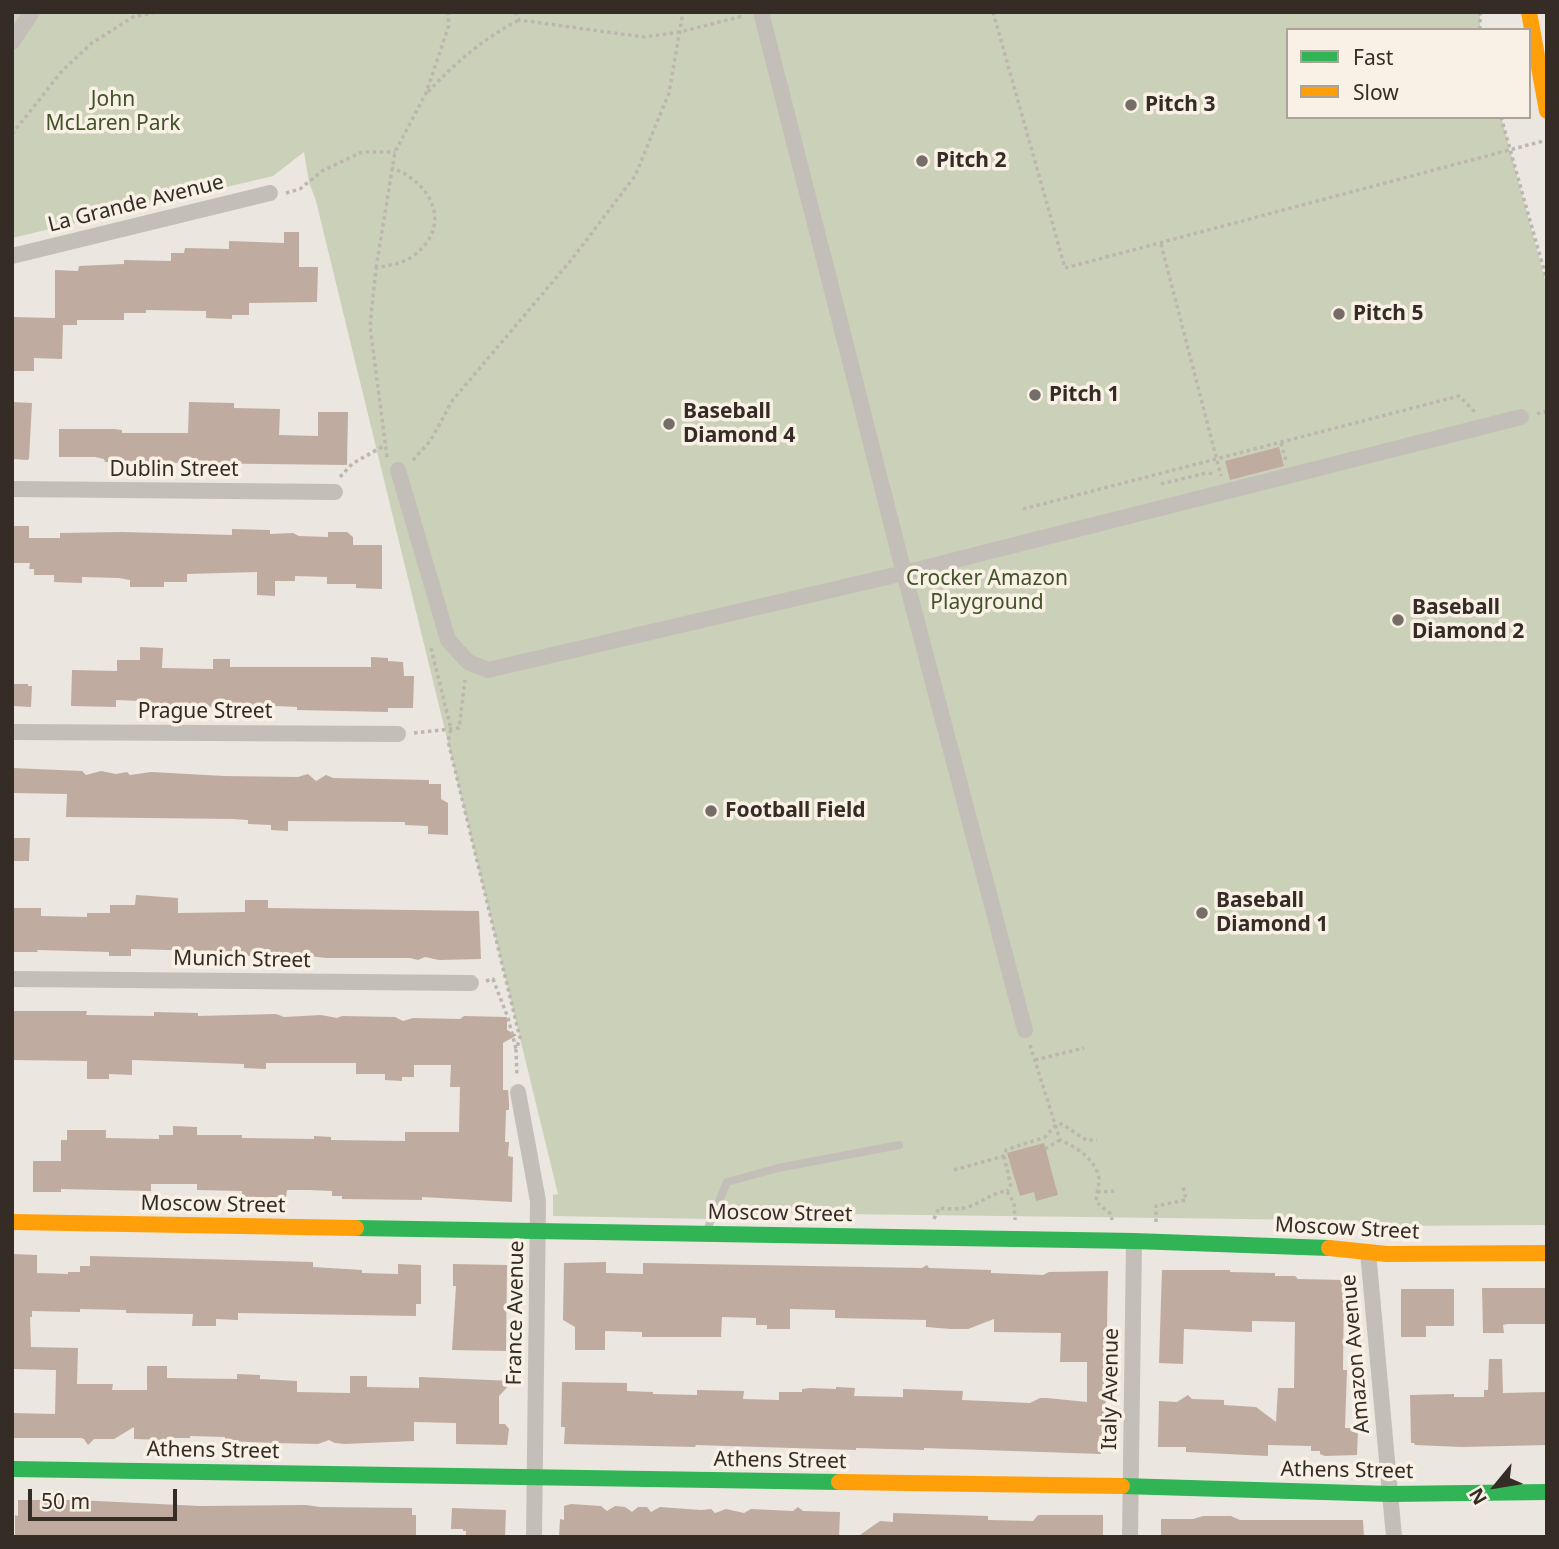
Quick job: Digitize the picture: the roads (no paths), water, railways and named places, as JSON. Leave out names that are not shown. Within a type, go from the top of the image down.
[{"type":"street","points":[[12,42],[32,12]]},
{"type":"street","points":[[1529,12],[1547,111]]},
{"type":"street","points":[[753,14],[1025,1030]]},
{"type":"street","name":"La Grande Avenue","points":[[12,256],[270,193]]},
{"type":"street","points":[[398,470],[448,640],[468,662],[488,670],[904,573],[1521,418]]},
{"type":"street","name":"Dublin Street","points":[[12,489],[335,492]]},
{"type":"street","name":"Prague Street","points":[[12,732],[398,734]]},
{"type":"street","name":"Munich Street","points":[[12,978],[471,983]]},
{"type":"street","name":"France Avenue","points":[[518,1092],[538,1201],[534,1537]]},
{"type":"street","name":"Moscow Street","points":[[12,1222],[1134,1241],[1344,1248],[1387,1254],[1547,1253]]},
{"type":"street","name":"Italy Avenue","points":[[1130,1537],[1134,1241]]},
{"type":"street","name":"Amazon Avenue","points":[[1368,1252],[1394,1537]]},
{"type":"street","name":"Athens Street","points":[[12,1469],[1130,1486],[1390,1493],[1547,1492]]},
{"type":"lane","points":[[705,1234],[727,1182],[778,1168],[899,1145]]},
{"type":"place","name":"Pitch 3","points":[[1131,105]]},
{"type":"place","name":"Pitch 2","points":[[922,161]]},
{"type":"place","name":"Pitch 5","points":[[1339,314]]},
{"type":"place","name":"Pitch 1","points":[[1035,395]]},
{"type":"place","name":"Baseball Diamond 4","points":[[669,424]]},
{"type":"place","name":"Baseball Diamond 2","points":[[1398,620]]},
{"type":"place","name":"Football Field","points":[[711,811]]},
{"type":"place","name":"Baseball Diamond 1","points":[[1202,913]]},
{"type":"park label","name":"John McLaren Park","points":[[113,112]]},
{"type":"park label","name":"Crocker Amazon Playground","points":[[987,591]]}]
